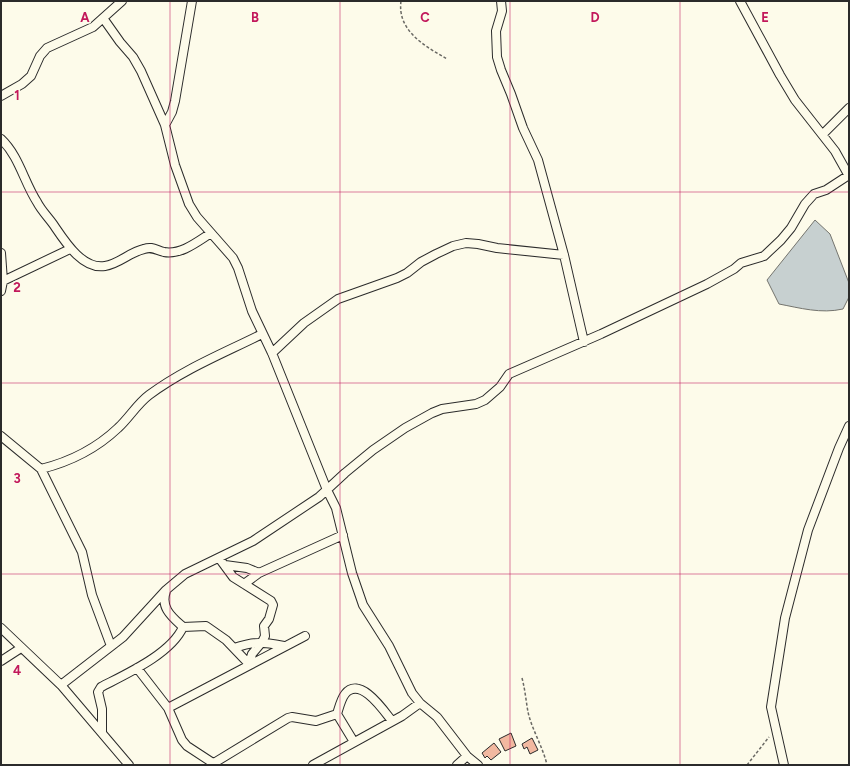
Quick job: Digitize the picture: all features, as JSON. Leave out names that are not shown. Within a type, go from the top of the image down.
[{"type":"street","points":[[1,96],[22,84],[31,76],[40,56],[47,48],[93,27],[122,1]]},
{"type":"street","points":[[165,125],[172,112],[175,101],[192,1]]},
{"type":"street","points":[[501,1],[502,11],[496,31],[497,56],[523,128],[538,160],[564,255],[584,342]]},
{"type":"street","points":[[61,685],[123,637],[166,590],[185,574],[253,541],[319,497],[373,450],[412,424],[442,409],[476,404],[485,400],[494,393],[509,374],[584,342],[707,284],[734,269],[741,263],[764,256],[791,228],[805,204],[814,194],[826,190],[849,175],[835,150],[791,93],[740,1]]},
{"type":"street","points":[[103,18],[133,57],[165,125],[175,165],[189,204],[211,234],[232,258],[238,268],[252,311],[272,353],[326,490],[336,508],[352,573],[363,605],[389,646],[412,693],[420,703],[437,718],[468,756],[478,765]]},
{"type":"street","points":[[823,134],[849,108]]},
{"type":"street","points":[[1,139],[18,162],[37,203],[70,249],[94,266],[104,267],[119,262],[143,249],[152,247],[164,252],[174,253],[190,247],[211,234]]},
{"type":"street","points":[[272,353],[304,323],[338,299],[397,278],[407,273],[421,262],[453,246],[466,243],[564,255]]},
{"type":"street","points":[[3,281],[70,249]]},
{"type":"street","points":[[1,253],[3,281],[1,291]]},
{"type":"street","points":[[41,469],[63,463],[106,438],[128,418],[148,396],[179,375],[262,334]]},
{"type":"street","points":[[784,765],[771,707],[785,618],[808,530],[839,448],[849,426]]},
{"type":"street","points":[[1,436],[41,469],[82,552],[92,595],[111,646]]},
{"type":"street","points":[[244,584],[259,573],[343,534]]},
{"type":"street","points":[[219,558],[233,577],[271,601],[273,605],[269,619],[264,626],[265,636],[252,654],[249,664]]},
{"type":"street","points":[[225,565],[248,568],[259,573]]},
{"type":"street","points":[[166,590],[163,598],[168,613],[173,620],[183,627],[206,626],[226,640],[249,664]]},
{"type":"street","points":[[102,733],[102,709],[98,692],[101,687],[137,668],[168,647],[179,636],[183,627]]},
{"type":"street","points":[[1,628],[61,685],[129,765]]},
{"type":"street","points":[[168,708],[304,636]]},
{"type":"street","points":[[234,648],[246,644],[262,642],[284,646]]},
{"type":"street","points":[[1,661],[21,648]]},
{"type":"street","points":[[137,668],[168,708],[184,743],[215,764],[288,718],[292,717],[316,721],[337,714]]},
{"type":"street","points":[[337,714],[344,694],[349,690],[360,689],[380,706],[392,721]]},
{"type":"street","points":[[313,765],[408,712],[420,703]]},
{"type":"street","points":[[337,714],[354,742]]},
{"type":"street","points":[[457,765],[468,756]]},
{"type":"path","points":[[401,1],[400,7],[407,29],[425,46],[447,59]]},
{"type":"path","points":[[522,678],[526,692],[528,712],[547,765]]},
{"type":"path","points":[[747,765],[776,729]]},
{"type":"shaded area","points":[[815,220],[830,234],[849,283],[849,297],[843,309],[819,311],[779,304],[767,280]]},
{"type":"building","points":[[511,733],[516,746],[505,751],[499,739]]},
{"type":"building","points":[[532,738],[538,750],[530,754],[527,747],[524,749],[522,744]]},
{"type":"building","points":[[494,743],[501,752],[491,760],[487,756],[485,758],[482,753]]}]
